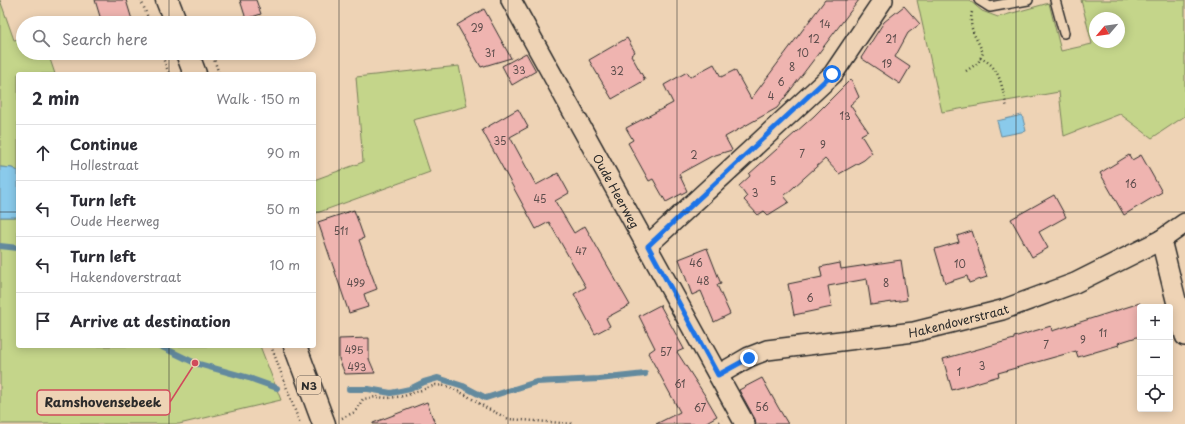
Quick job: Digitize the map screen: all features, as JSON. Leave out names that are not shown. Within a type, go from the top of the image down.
[{"type":"main road","points":[[167,0],[173,16]]},
{"type":"main road","points":[[190,60],[194,72]]},
{"type":"main road","name":"N3","points":[[296,348],[332,421]]},
{"type":"street","name":"Oude Heerweg","points":[[511,0],[745,424]]},
{"type":"street","points":[[648,246],[832,74],[883,0]]},
{"type":"street","name":"Hakendoverstraat","points":[[718,375],[767,350],[914,332],[1002,310],[1075,283],[1161,240],[1185,223]]},
{"type":"street","points":[[1161,240],[1185,336]]},
{"type":"lane","points":[[981,1],[990,8],[1028,0]]},
{"type":"lane","points":[[1055,0],[1064,33]]},
{"type":"path","points":[[141,0],[147,16]]},
{"type":"path","points":[[966,71],[978,64],[983,53],[979,41],[972,32],[970,20],[973,10],[981,1]]},
{"type":"path","points":[[980,58],[989,61],[997,71],[1007,108]]},
{"type":"path","points":[[164,60],[168,72]]},
{"type":"path","points":[[214,60],[218,72]]},
{"type":"path","points":[[272,348],[300,424]]},
{"type":"path","points":[[332,421],[355,412],[363,399],[404,396],[436,385],[447,386],[509,419],[574,424]]},
{"type":"green space","points":[[0,0],[14,40],[16,40],[16,60],[50,60],[54,72],[16,72],[16,170],[12,168],[0,167]]},
{"type":"green space","points":[[917,0],[969,0],[982,11],[998,17],[1049,3],[1061,51],[1089,45],[1089,48],[1125,48],[1125,12],[1089,12],[1089,32],[1081,0],[1185,0],[1185,116],[1152,138],[1120,114],[1064,136],[1059,92],[942,112]]},
{"type":"green space","points":[[459,66],[467,106],[413,120],[430,172],[316,213],[316,179],[363,162],[356,77]]},
{"type":"green space","points":[[0,217],[16,217],[16,348],[261,348],[281,400],[179,424],[0,424]]},
{"type":"water","points":[[1022,115],[1026,131],[1001,136],[997,121]]},
{"type":"water","points":[[0,167],[12,168],[16,170],[16,217],[0,217]]},
{"type":"building","points":[[95,0],[126,0],[131,16],[100,16]]},
{"type":"building","points":[[240,0],[256,0],[261,14],[255,16],[245,16]]},
{"type":"building","points":[[825,0],[859,0],[777,108],[725,137],[732,150],[712,156],[679,174],[687,191],[666,202],[653,179],[649,181],[628,143],[633,140],[626,128],[673,103],[664,85],[687,72],[690,77],[714,64],[721,77],[735,70],[751,99]]},
{"type":"building","points":[[904,6],[920,24],[908,33],[895,57],[910,67],[900,84],[861,58],[884,22]]},
{"type":"building","points":[[484,9],[511,58],[481,67],[457,25]]},
{"type":"building","points":[[627,38],[635,52],[631,55],[645,80],[612,99],[589,60]]},
{"type":"building","points":[[526,53],[536,71],[512,85],[502,66]]},
{"type":"building","points":[[851,79],[859,97],[850,105],[868,131],[861,135],[872,153],[864,160],[839,174],[825,159],[784,196],[789,202],[768,215],[764,211],[758,215],[744,200],[747,197],[739,186],[750,176],[749,174],[814,116]]},
{"type":"building","points":[[518,109],[528,127],[510,137],[536,185],[558,173],[569,193],[555,201],[574,233],[585,226],[630,305],[606,318],[610,326],[595,334],[574,294],[586,287],[549,222],[536,229],[482,130]]},
{"type":"building","points":[[1129,155],[1132,160],[1141,155],[1162,192],[1124,215],[1100,173]]},
{"type":"building","points":[[1054,195],[1066,217],[1039,232],[1048,248],[1032,257],[1011,219]]},
{"type":"building","points":[[354,210],[364,238],[359,240],[377,289],[364,294],[368,307],[349,313],[318,222]]},
{"type":"building","points":[[972,231],[987,277],[969,283],[967,276],[945,283],[935,249],[959,242],[957,236]]},
{"type":"building","points":[[707,248],[721,284],[717,285],[730,314],[714,322],[701,291],[692,295],[679,259]]},
{"type":"building","points":[[901,260],[907,300],[871,305],[867,279],[828,286],[832,307],[794,315],[788,284],[822,277],[820,267],[840,263],[841,269]]},
{"type":"building","points":[[1140,303],[1137,304],[1137,337],[1118,343],[1119,345],[1078,357],[1076,351],[998,373],[999,376],[952,390],[943,359],[1014,339],[1014,337],[1051,326],[1052,331]]},
{"type":"building","points":[[660,305],[684,349],[677,352],[717,416],[703,424],[656,424],[680,412],[648,353],[655,348],[639,316]]},
{"type":"building","points":[[369,338],[369,359],[375,373],[345,374],[339,359],[339,339]]},
{"type":"building","points":[[762,378],[788,424],[756,424],[755,419],[739,390]]},
{"type":"building","points":[[427,402],[435,424],[373,424],[373,423]]},
{"type":"waterway","points":[[0,246],[16,248]]},
{"type":"waterway","points":[[164,348],[195,363],[249,378],[277,388]]},
{"type":"waterway","points":[[349,389],[368,389],[391,393],[410,389],[424,382],[438,378],[463,386],[486,398],[536,382],[599,379],[645,374]]},
{"type":"place","name":"Ramshovensebeek","points":[[195,363]]},
{"type":"route","points":[[749,358],[718,375],[648,246],[832,74]]}]
